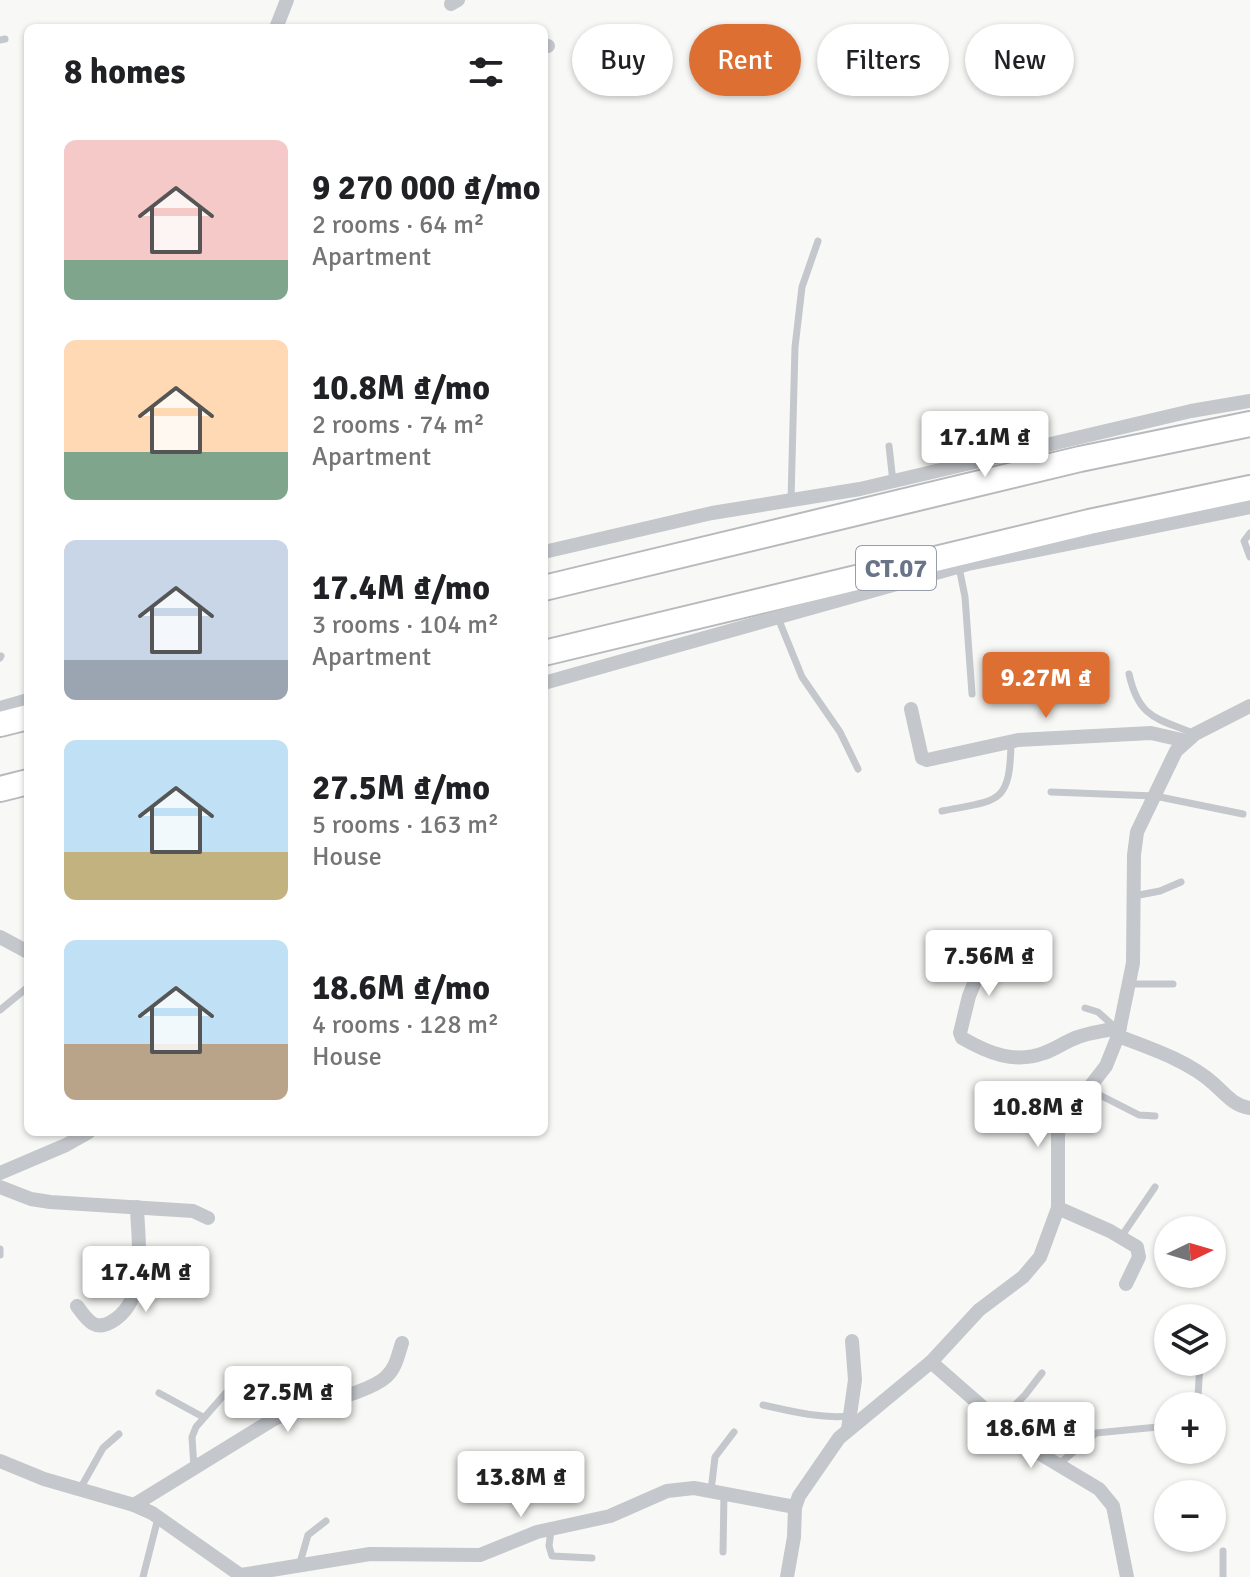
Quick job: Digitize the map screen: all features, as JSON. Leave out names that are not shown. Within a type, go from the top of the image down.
[{"type":"highway","name":"CT.07","points":[[548,587],[1080,459],[1250,424]]},
{"type":"highway","name":"CT.07","points":[[548,655],[1089,522],[1250,488]]},
{"type":"highway","points":[[0,724],[24,718]]},
{"type":"highway","points":[[0,789],[24,783]]},
{"type":"street","points":[[278,24],[287,0]]},
{"type":"street","points":[[548,551],[712,513],[893,482],[1191,411],[1250,401]]},
{"type":"street","points":[[548,682],[959,567],[1250,507]]},
{"type":"street","points":[[0,707],[24,701]]},
{"type":"street","points":[[787,1577],[799,1496],[848,1422],[931,1362],[979,1310],[1032,1268],[1055,1223],[1058,1208],[1058,1133],[1064,1120],[1106,1066],[1133,985],[1140,895],[1134,855],[1137,832],[1176,751],[1191,738],[1250,706]]},
{"type":"street","points":[[911,709],[922,758],[927,760],[1011,742],[1151,733],[1191,738]]},
{"type":"street","points":[[0,937],[24,950]]},
{"type":"street","points":[[985,957],[969,996],[960,1033],[962,1038],[977,1047],[1009,1058],[1027,1058],[1046,1053],[1080,1036],[1118,1031],[1203,1075],[1232,1101],[1250,1108]]},
{"type":"street","points":[[0,1173],[82,1136]]},
{"type":"street","points":[[0,1187],[31,1199],[50,1202],[193,1211],[208,1218]]},
{"type":"street","points":[[77,1306],[90,1323],[102,1326],[113,1321],[128,1307],[135,1293],[137,1207]]},
{"type":"street","points":[[1058,1208],[1137,1247],[1140,1253],[1126,1284]]},
{"type":"street","points":[[848,1422],[855,1380],[852,1341]]},
{"type":"street","points":[[134,1505],[274,1419],[370,1387],[385,1378],[396,1365],[402,1343]]},
{"type":"street","points":[[931,1362],[1027,1446],[1099,1489],[1113,1506],[1127,1577]]},
{"type":"street","points":[[0,1461],[44,1479],[134,1505],[242,1576],[397,1552],[480,1555],[551,1528],[610,1516],[667,1491],[694,1488],[795,1507]]},
{"type":"lane","points":[[791,501],[795,347],[802,287],[818,241]]},
{"type":"lane","points":[[889,446],[893,482]]},
{"type":"lane","points":[[1250,533],[1244,541],[1250,557]]},
{"type":"lane","points":[[959,567],[965,597],[972,694]]},
{"type":"lane","points":[[778,618],[802,677],[840,732],[858,769]]},
{"type":"lane","points":[[1129,674],[1134,697],[1141,708],[1191,738]]},
{"type":"lane","points":[[942,811],[987,801],[1004,791],[1011,762],[1011,742]]},
{"type":"lane","points":[[1051,792],[1155,796],[1243,814]]},
{"type":"lane","points":[[1140,895],[1181,882]]},
{"type":"lane","points":[[1133,985],[1173,984]]},
{"type":"lane","points":[[0,1010],[24,990]]},
{"type":"lane","points":[[1085,1008],[1098,1012],[1118,1031]]},
{"type":"lane","points":[[1088,1089],[1139,1115],[1155,1116]]},
{"type":"lane","points":[[1121,1237],[1155,1187]]},
{"type":"lane","points":[[0,1249],[0,1255]]},
{"type":"lane","points":[[999,1421],[1042,1373]]},
{"type":"lane","points":[[194,1468],[192,1437],[203,1417],[237,1380]]},
{"type":"lane","points":[[159,1393],[203,1417]]},
{"type":"lane","points":[[763,1405],[848,1422]]},
{"type":"lane","points":[[1059,1464],[1096,1433],[1154,1427]]},
{"type":"lane","points":[[723,1552],[715,1457],[734,1432]]},
{"type":"lane","points":[[80,1489],[103,1448],[119,1434]]},
{"type":"lane","points":[[143,1577],[158,1518]]},
{"type":"lane","points":[[299,1566],[308,1535],[326,1521]]},
{"type":"lane","points":[[551,1528],[549,1546],[552,1556],[592,1558]]},
{"type":"lane","points":[[1223,1552],[1223,1577]]}]
